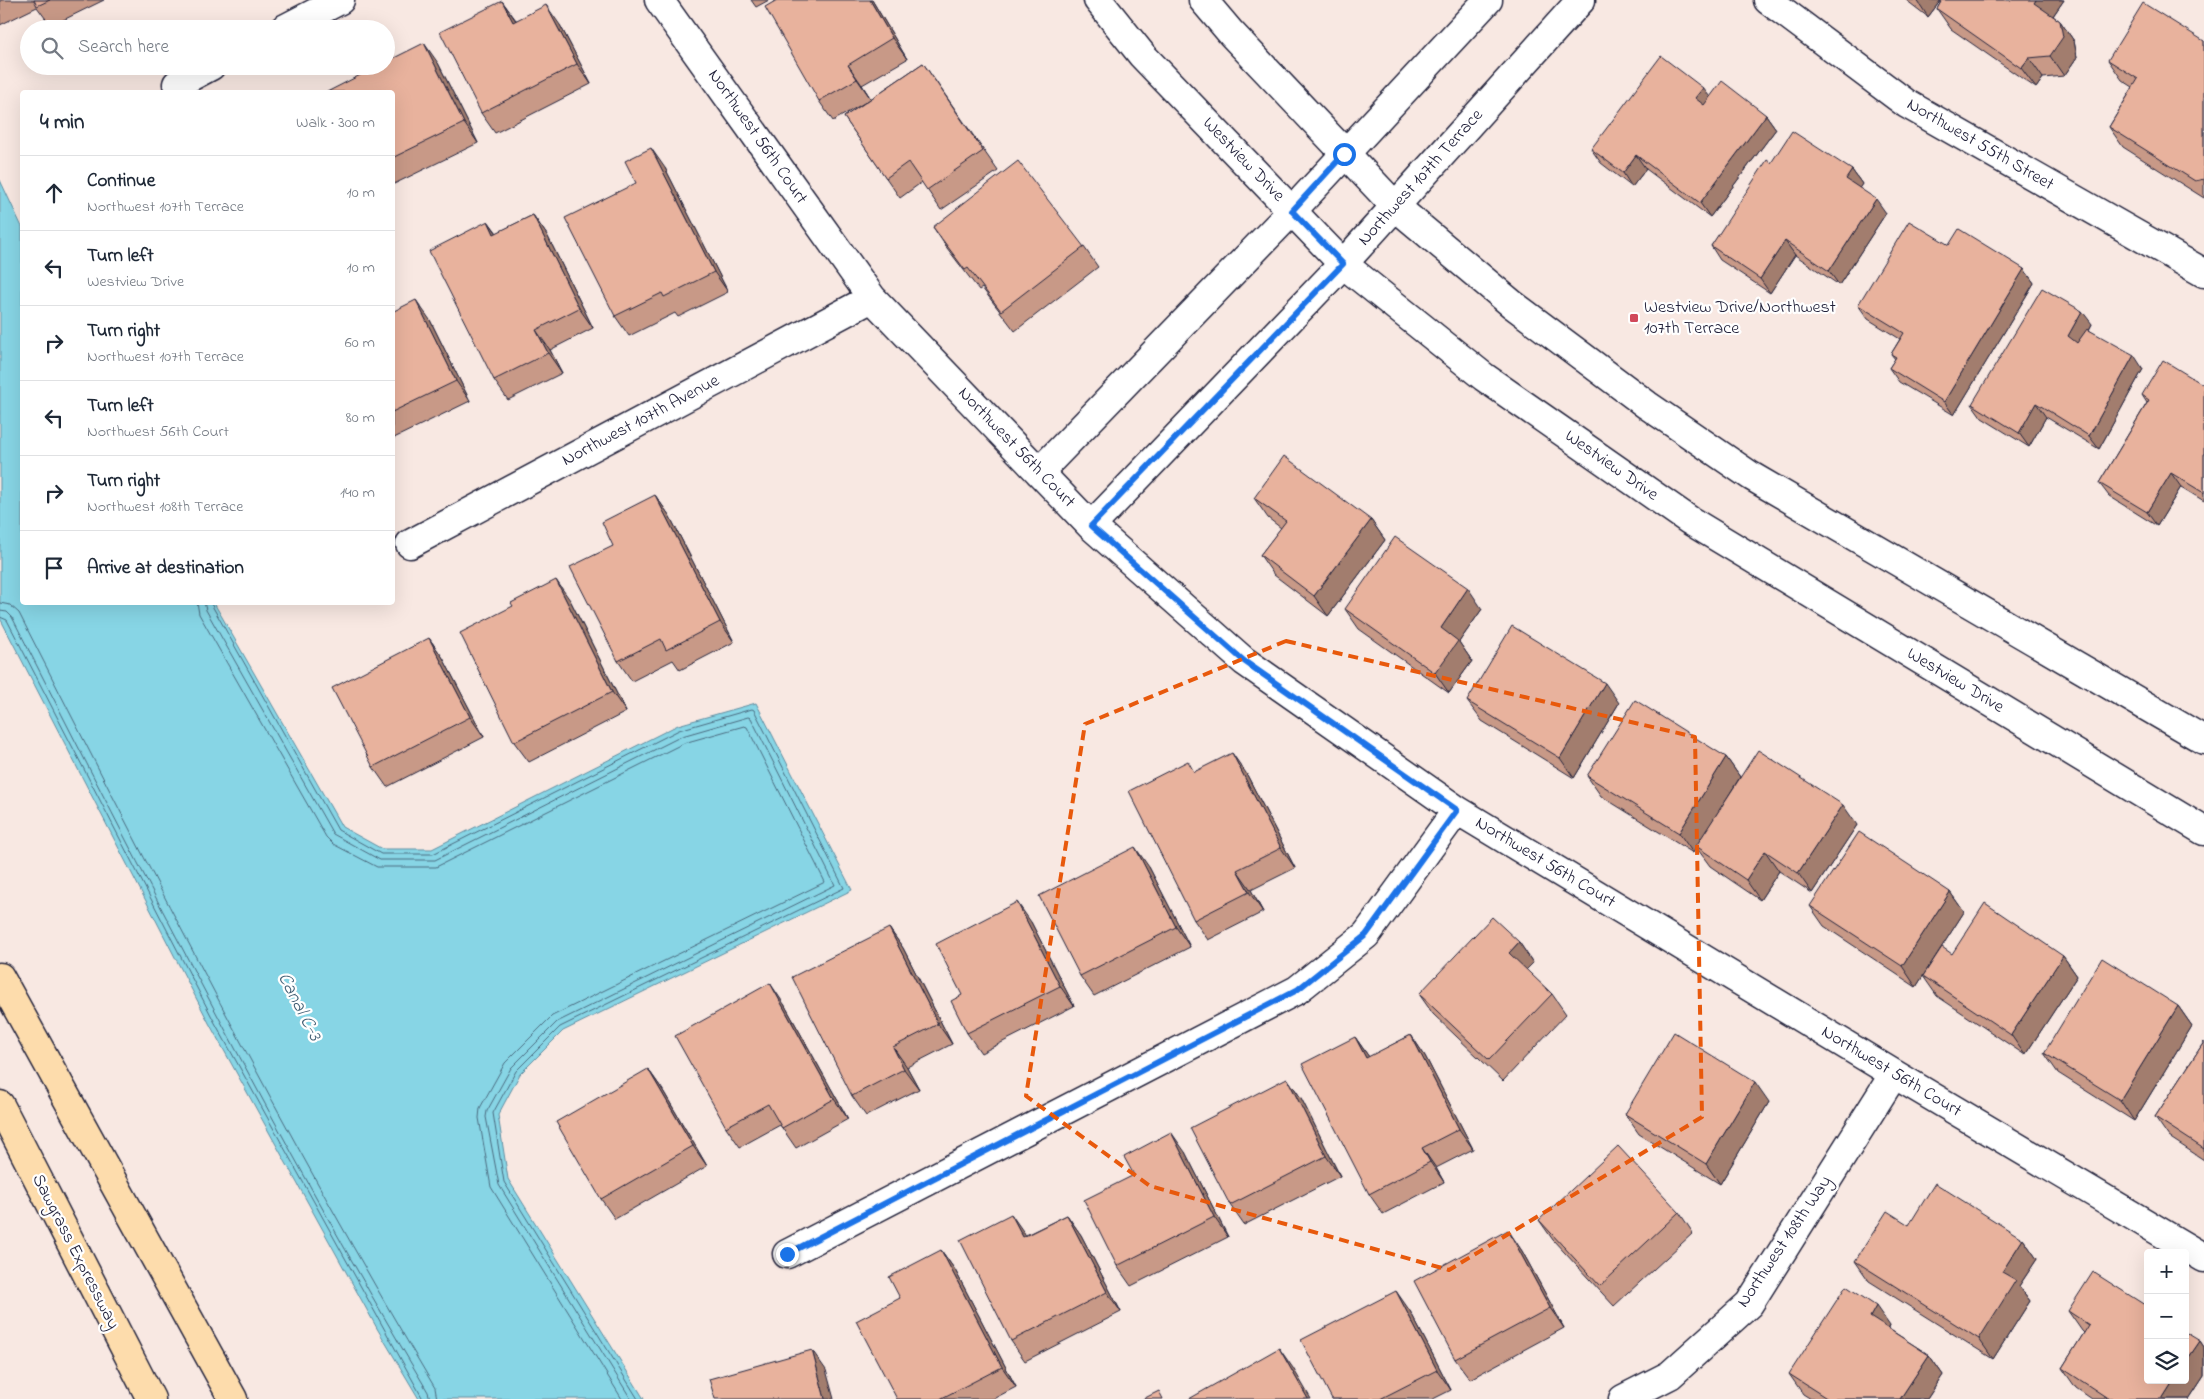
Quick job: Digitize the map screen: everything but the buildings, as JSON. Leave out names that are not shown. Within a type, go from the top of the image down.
[{"type":"highway","points":[[0,976],[233,1399]]},
{"type":"highway","name":"Sawgrass Expressway","points":[[0,1105],[151,1399]]},
{"type":"street","points":[[301,20],[340,0]]},
{"type":"street","name":"Northwest 56th Court","points":[[659,0],[872,298],[1091,526],[1244,661],[1457,810],[1894,1074],[2204,1258]]},
{"type":"street","name":"Westview Drive","points":[[1098,0],[1142,55],[1343,264],[1484,377],[1689,520],[2204,831]]},
{"type":"street","points":[[1203,0],[1230,33],[1396,208],[1512,304],[1647,404],[1751,476],[2204,740]]},
{"type":"street","points":[[1039,472],[1292,211],[1488,0]]},
{"type":"street","name":"Northwest 107th Terrace","points":[[1091,526],[1396,208],[1581,0]]},
{"type":"street","name":"Northwest 55th Street","points":[[1768,0],[1907,104],[2204,274]]},
{"type":"street","points":[[176,84],[194,75]]},
{"type":"street","name":"Northwest 107th Avenue","points":[[410,544],[872,298]]},
{"type":"street","points":[[787,1254],[1297,990],[1366,935],[1457,810]]},
{"type":"street","name":"Northwest 108th Way","points":[[1623,1399],[1670,1374],[1749,1304],[1894,1074]]},
{"type":"highlighted area","points":[[1286,641],[1695,737],[1702,1117],[1449,1270],[1150,1186],[1026,1096],[1085,724]]},
{"type":"water","name":"Canal C-3","points":[[0,180],[20,223],[20,605],[215,605],[342,827],[382,849],[432,849],[678,725],[756,703],[852,890],[563,1031],[520,1074],[498,1115],[508,1179],[644,1399],[419,1399],[378,1330],[209,1023],[0,618]]},
{"type":"place","name":"Westview Drive/Northwest 107th Terrace","points":[[1634,318]]},
{"type":"route","points":[[787,1254],[1297,990],[1366,935],[1457,810],[1244,661],[1091,526],[1343,264],[1292,211],[1344,154]]}]
